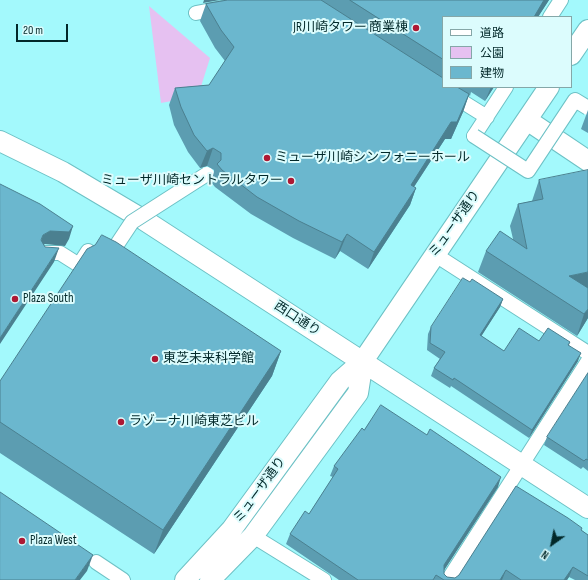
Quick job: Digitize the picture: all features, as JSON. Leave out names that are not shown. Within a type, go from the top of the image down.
[{"type":"street","points":[[551,16],[561,0]]},
{"type":"street","points":[[196,13],[233,6]]},
{"type":"street","points":[[440,88],[487,117]]},
{"type":"street","points":[[505,88],[474,136],[528,171],[575,100],[588,108]]},
{"type":"street","name":"ミューザ通り","points":[[185,580],[232,529],[340,381],[363,361],[434,254],[548,88]]},
{"type":"street","points":[[527,120],[588,161]]},
{"type":"street","name":"西口通り","points":[[0,141],[62,172],[115,203],[363,361],[398,386],[588,508]]},
{"type":"street","points":[[45,253],[60,253],[79,265],[90,248],[108,258],[132,222],[207,174]]},
{"type":"street","points":[[434,254],[588,353]]},
{"type":"street","name":"ミューザ通り","points":[[210,580],[252,536],[358,393],[363,361]]},
{"type":"street","points":[[448,580],[588,361]]},
{"type":"street","points":[[252,536],[324,580]]},
{"type":"street","points":[[96,562],[123,580]]},
{"type":"green space","points":[[149,6],[210,58],[198,96],[161,103]]},
{"type":"building","points":[[228,0],[321,0],[442,77],[442,88],[459,88],[469,94],[457,122],[451,122],[411,185],[416,188],[374,252],[347,234],[342,242],[299,221],[257,197],[222,170],[217,164],[221,160],[221,153],[213,148],[207,151],[194,135],[181,107],[175,88],[209,85],[234,47],[221,30],[206,4]]},
{"type":"building","name":"JR川崎タワー 商業棟","points":[[350,0],[544,0],[535,16],[442,16],[442,58]]},
{"type":"building","points":[[588,170],[588,272],[569,276],[588,288],[588,309],[584,314],[486,251],[500,231],[527,249],[518,204],[543,199],[539,180]]},
{"type":"building","name":"Plaza South","points":[[0,184],[40,204],[73,226],[69,232],[50,231],[43,235],[41,240],[45,247],[59,248],[0,338]]},
{"type":"building","name":"ラゾーナ川崎東芝ビル","points":[[102,235],[116,242],[281,351],[163,530],[0,422],[0,381],[87,249],[95,245]]},
{"type":"building","points":[[463,278],[470,282],[472,279],[503,299],[480,335],[504,351],[519,328],[539,341],[548,328],[570,342],[568,345],[581,353],[532,430],[454,378],[453,380],[434,368],[445,352],[430,343],[431,327]]},
{"type":"building","points":[[588,373],[588,460],[586,459],[584,461],[547,437]]},
{"type":"building","points":[[381,405],[427,435],[430,429],[501,477],[444,565],[444,574],[447,577],[455,578],[459,575],[516,486],[568,518],[582,528],[581,530],[588,535],[588,576],[573,567],[564,580],[521,580],[506,570],[500,580],[444,580],[436,575],[433,580],[358,580],[290,534],[305,511],[309,514],[338,469],[334,466],[362,428],[364,430]]},
{"type":"building","name":"Plaza West","points":[[0,492],[93,555],[75,580],[0,580]]},
{"type":"place","name":"JR川崎タワー 商業棟","points":[[416,28]]},
{"type":"place","name":"ミューザ川崎シンフォニーホール","points":[[267,158]]},
{"type":"place","name":"ミューザ川崎セントラルタワー","points":[[291,181]]},
{"type":"place","name":"Plaza South","points":[[15,299]]},
{"type":"place","name":"東芝未来科学館","points":[[155,359]]},
{"type":"place","name":"ラゾーナ川崎東芝ビル","points":[[121,422]]},
{"type":"place","name":"Plaza West","points":[[22,541]]}]
